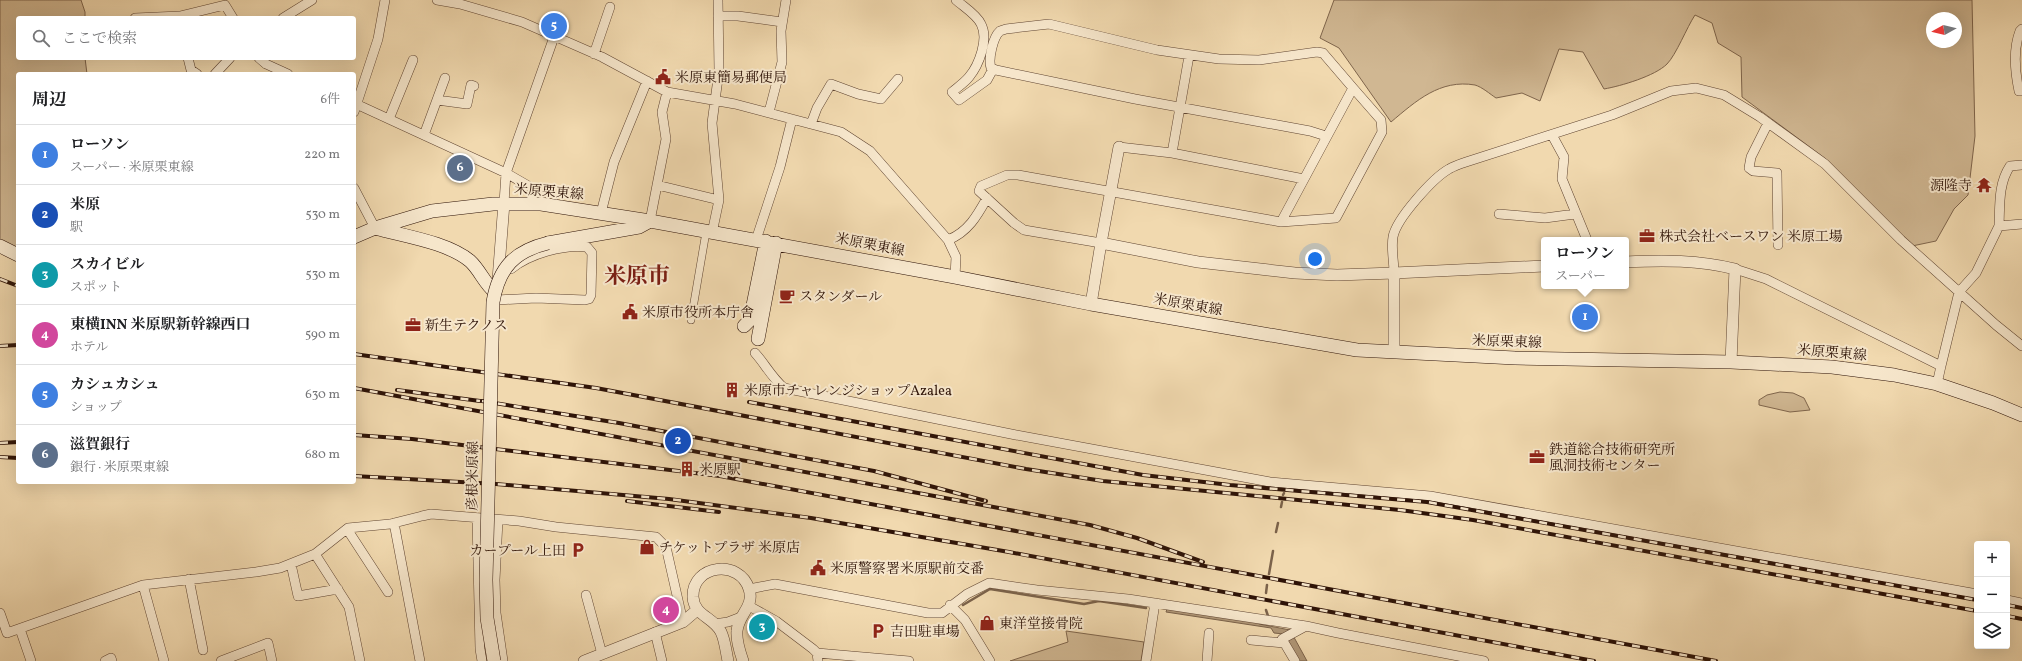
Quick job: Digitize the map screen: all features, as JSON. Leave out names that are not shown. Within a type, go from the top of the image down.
[{"type":"main road","name":"米原栗東線","points":[[356,236],[375,228],[432,211],[504,203],[532,204],[580,209],[766,241],[1092,304],[1357,350],[1515,358],[1732,362],[1832,367],[1894,375],[1937,384],[1993,403],[2022,416]]},
{"type":"main road","name":"彦根米原線","points":[[494,661],[487,618],[486,580],[492,311],[496,290],[502,274],[513,259],[528,249],[548,242],[639,227],[650,220]]},
{"type":"main road","points":[[375,228],[453,251],[469,260],[496,290]]},
{"type":"main road","points":[[744,326],[750,320],[766,241]]},
{"type":"main road","points":[[758,339],[766,241]]},
{"type":"main road","points":[[0,246],[16,254]]},
{"type":"street","points":[[286,16],[312,0]]},
{"type":"street","points":[[356,100],[378,39],[384,0]]},
{"type":"street","points":[[437,0],[460,4],[522,22],[594,54],[667,92],[735,104],[841,132],[870,151],[948,240],[956,257],[955,277]]},
{"type":"street","points":[[691,320],[709,232],[718,200],[712,123],[719,70],[718,0]]},
{"type":"street","points":[[769,112],[782,62],[782,22],[786,0]]},
{"type":"street","points":[[956,0],[979,20],[982,25],[984,38],[975,68],[969,77],[952,92],[959,100],[987,80],[993,69]]},
{"type":"street","points":[[184,16],[225,5],[232,16]]},
{"type":"street","points":[[594,54],[610,7]]},
{"type":"street","points":[[718,16],[738,16],[782,22]]},
{"type":"street","points":[[993,69],[990,63],[997,33],[1041,24],[1048,24],[1157,50],[1189,56],[1219,59],[1260,60],[1313,52],[1323,54],[1380,120],[1382,132],[1336,218],[1281,222],[1011,174],[981,186],[979,191],[1014,223],[1024,230],[1198,262],[1248,269],[1337,275],[1541,266]]},
{"type":"street","points":[[2022,29],[2016,44],[2016,76],[2019,91],[2022,91]]},
{"type":"street","points":[[494,348],[496,290],[506,173],[554,37]]},
{"type":"street","points":[[1172,153],[1189,56]]},
{"type":"street","points":[[188,60],[191,70],[194,72]]},
{"type":"street","points":[[217,72],[228,60]]},
{"type":"street","points":[[261,60],[266,64],[284,72]]},
{"type":"street","points":[[389,119],[413,60]]},
{"type":"street","points":[[993,69],[1180,107],[1310,131],[1326,136]]},
{"type":"street","points":[[424,135],[445,78]]},
{"type":"street","points":[[812,124],[817,108],[831,84],[858,94],[881,99],[898,79]]},
{"type":"street","points":[[601,213],[614,162],[647,81]]},
{"type":"street","points":[[437,100],[468,104],[471,85],[474,86]]},
{"type":"street","points":[[1281,222],[1353,88]]},
{"type":"street","points":[[1394,352],[1393,237],[1398,223],[1436,178],[1449,169],[1466,162],[1612,115],[1671,91],[1696,88],[1724,94],[1768,123],[1825,164],[1901,240],[2022,346]]},
{"type":"street","points":[[650,220],[666,139],[662,112],[667,92]]},
{"type":"street","points":[[356,107],[389,119],[506,173],[532,188],[532,204]]},
{"type":"street","points":[[766,241],[780,167],[792,119]]},
{"type":"street","points":[[1768,123],[1751,157],[1749,168],[1753,171],[1777,173],[1778,245]]},
{"type":"street","points":[[1552,135],[1564,157],[1562,179],[1586,237]]},
{"type":"street","points":[[1092,304],[1101,243],[1120,146],[1172,153],[1304,179]]},
{"type":"street","points":[[1937,384],[1959,292],[1976,272],[2000,226],[2002,186],[2010,166],[2022,165]]},
{"type":"street","points":[[657,185],[718,200]]},
{"type":"street","points":[[356,192],[375,228]]},
{"type":"street","points":[[948,240],[958,236],[968,227],[987,198]]},
{"type":"street","points":[[1499,214],[1545,218],[1576,214]]},
{"type":"street","points":[[2000,226],[2022,224]]},
{"type":"street","points":[[582,246],[590,248],[592,253],[591,295],[589,299],[496,290],[525,259],[545,252],[582,246]]},
{"type":"street","points":[[1629,262],[1684,261],[1713,264],[1766,279],[1941,366]]},
{"type":"street","points":[[1732,362],[1735,269]]},
{"type":"street","points":[[755,353],[765,364],[778,384],[784,388],[1016,435],[1270,482],[1430,496],[1974,593]]},
{"type":"street","points":[[0,613],[4,634],[20,630],[143,585],[256,572],[291,564],[315,554],[347,529],[357,526],[394,523],[431,514],[656,537],[666,547],[683,622]]},
{"type":"street","points":[[477,518],[479,642],[482,661]]},
{"type":"street","points":[[498,520],[495,580],[496,613],[503,661]]},
{"type":"street","points":[[394,523],[420,661]]},
{"type":"street","points":[[347,529],[388,592]]},
{"type":"street","points":[[315,554],[348,607],[360,661]]},
{"type":"street","points":[[291,564],[298,596],[338,589]]},
{"type":"street","points":[[728,661],[720,631],[697,610],[693,596],[694,588],[701,576],[707,572],[721,568],[729,569],[742,577],[750,589],[751,599],[741,617],[737,632],[743,661]]},
{"type":"street","points":[[189,579],[203,650]]},
{"type":"street","points":[[750,589],[775,584],[928,613],[942,613],[950,605],[989,582],[1037,590],[1154,603],[1306,626],[1484,661]]},
{"type":"street","points":[[143,585],[164,661]]},
{"type":"street","points":[[586,595],[602,654]]},
{"type":"street","points":[[2010,601],[2022,603]]},
{"type":"street","points":[[1146,661],[1154,603]]},
{"type":"street","points":[[950,605],[965,620],[990,661]]},
{"type":"street","points":[[748,606],[776,621],[818,657],[909,661]]},
{"type":"street","points":[[584,661],[683,622],[697,610]]},
{"type":"street","points":[[714,624],[728,622],[741,617]]},
{"type":"street","points":[[1251,640],[1284,640],[1294,632],[1306,626]]},
{"type":"street","points":[[20,630],[31,661]]},
{"type":"street","points":[[655,632],[662,661]]},
{"type":"street","points":[[1207,661],[1209,633]]},
{"type":"street","points":[[1284,640],[1295,661]]},
{"type":"street","points":[[221,661],[268,643],[272,661]]},
{"type":"street","points":[[105,661],[111,658],[112,661]]},
{"type":"shaded area","points":[[0,0],[81,0],[85,16],[16,16],[16,60],[85,60],[87,72],[16,72],[16,250],[0,243]]},
{"type":"shaded area","points":[[1334,0],[1972,0],[1975,136],[1968,195],[1954,209],[1936,241],[1912,246],[1826,159],[1742,97],[1741,57],[1718,43],[1712,23],[1695,15],[1667,64],[1654,73],[1637,80],[1604,89],[1583,52],[1559,49],[1540,101],[1522,93],[1496,98],[1475,85],[1451,85],[1429,93],[1419,99],[1391,122],[1339,48],[1320,38]]},
{"type":"shaded area","points":[[1780,392],[1793,393],[1804,398],[1810,410],[1790,412],[1759,405],[1759,400],[1767,395]]},
{"type":"shaded area","points":[[1167,609],[1256,622],[1259,624],[1290,630],[1307,661],[1298,661],[1284,634],[1274,633],[1271,628],[1166,612]]},
{"type":"shaded area","points":[[1066,631],[1144,642],[1141,661],[1010,661],[1068,642]]},
{"type":"waterway","points":[[1281,507],[1282,502]]},
{"type":"waterway","points":[[1276,532],[1278,523]]},
{"type":"waterway","points":[[1269,574],[1273,551]]},
{"type":"waterway","points":[[1266,593],[1267,585]]},
{"type":"waterway","points":[[963,605],[990,589],[1084,604],[1099,601],[1146,608]]},
{"type":"waterway","points":[[1266,610],[1268,616]]},
{"type":"railway","points":[[0,279],[16,285]]},
{"type":"railway","points":[[0,346],[16,345]]},
{"type":"railway","points":[[356,354],[596,388],[1026,469],[1103,481],[1400,510],[1473,520],[1974,610]]},
{"type":"railway","points":[[356,388],[1090,525],[1137,538],[1203,562]]},
{"type":"railway","points":[[397,390],[480,401]]},
{"type":"railway","points":[[482,401],[619,423],[874,471],[986,501]]},
{"type":"railway","points":[[749,402],[1143,475],[1230,485],[1427,502],[1974,599]]},
{"type":"railway","points":[[356,435],[412,439],[720,476],[1716,661]]},
{"type":"railway","points":[[0,443],[16,442]]},
{"type":"railway","points":[[0,457],[16,458]]},
{"type":"railway","points":[[356,476],[496,484],[669,499],[811,518],[1009,552],[1594,661]]},
{"type":"railway","points":[[627,501],[719,512]]},
{"type":"railway","points":[[2010,606],[2022,608]]},
{"type":"railway","points":[[2010,617],[2022,619]]},
{"type":"place","name":"カシュカシュ","points":[[554,26]]},
{"type":"place","name":"米原東簡易郵便局","points":[[663,77]]},
{"type":"place","name":"滋賀銀行","points":[[460,168]]},
{"type":"place","name":"源隆寺","points":[[1984,185]]},
{"type":"place","name":"株式会社ベースワン 米原工場","points":[[1647,236]]},
{"type":"place","name":"スタンダール","points":[[787,296]]},
{"type":"place","name":"米原市役所本庁舎","points":[[630,312]]},
{"type":"place","name":"ローソン","points":[[1585,317]]},
{"type":"place","name":"新生テクノス","points":[[413,325]]},
{"type":"place","name":"米原市チャレンジショップAzalea","points":[[732,390]]},
{"type":"place","name":"米原","points":[[678,441]]},
{"type":"place","name":"鉄道総合技術研究所 風洞技術センター","points":[[1537,457]]},
{"type":"place","name":"米原駅","points":[[687,469]]},
{"type":"place","name":"チケットプラザ 米原店","points":[[647,547]]},
{"type":"place","name":"カープール上田","points":[[578,550]]},
{"type":"place","name":"米原警察署米原駅前交番","points":[[818,568]]},
{"type":"place","name":"東横INN 米原駅新幹線西口","points":[[666,610]]},
{"type":"place","name":"東洋堂接骨院","points":[[987,623]]},
{"type":"place","name":"スカイビル","points":[[762,627]]},
{"type":"place","name":"吉田駐車場","points":[[878,631]]},
{"type":"district","name":"米原市","points":[[637,275]]}]
